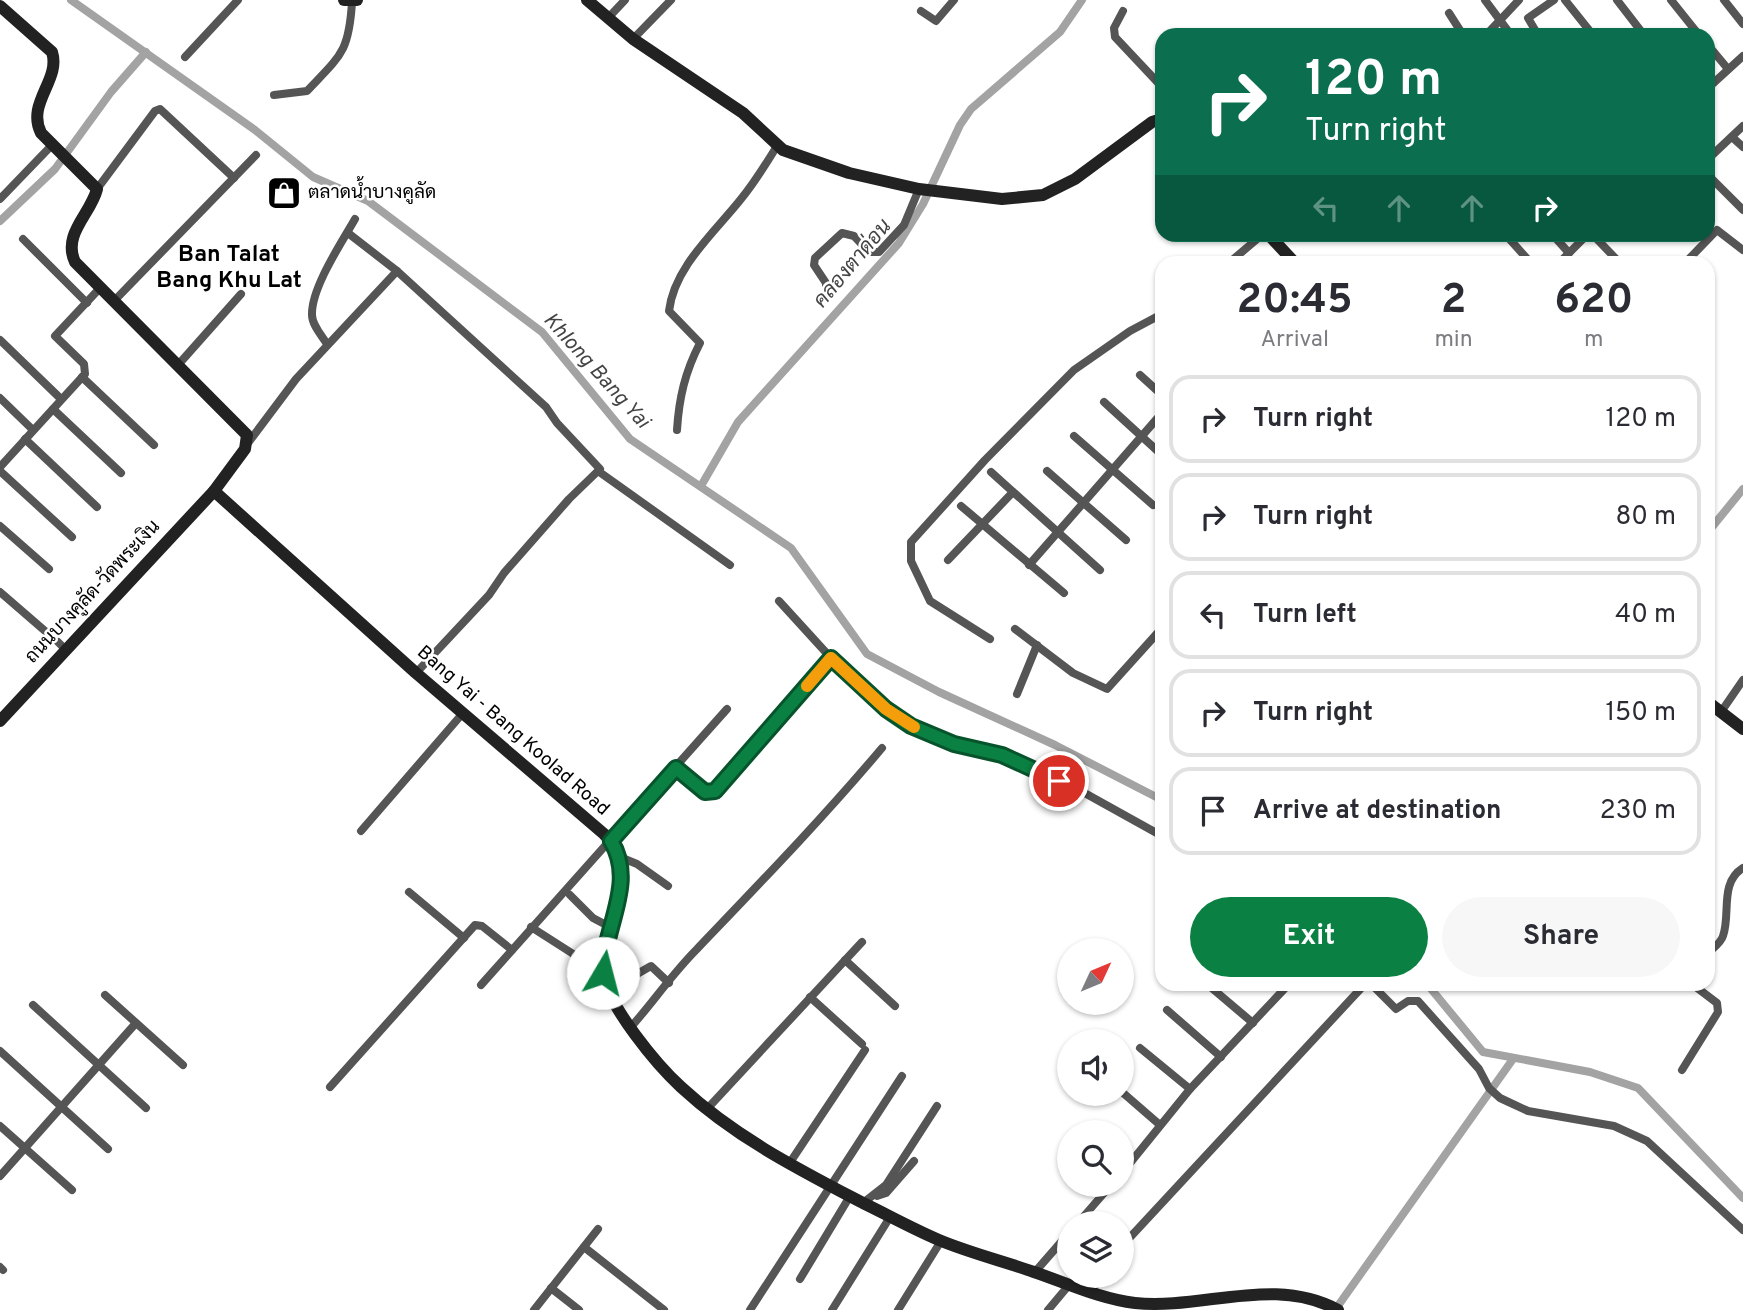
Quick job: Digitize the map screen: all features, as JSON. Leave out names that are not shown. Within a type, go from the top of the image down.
[{"type":"street","points":[[185,58],[238,0]]},
{"type":"street","points":[[587,0],[633,39],[743,113],[777,146],[790,154],[849,173],[921,190],[1002,199],[1029,198],[1055,192],[1155,121]]},
{"type":"street","points":[[608,18],[625,0]]},
{"type":"street","points":[[633,39],[671,0]]},
{"type":"street","points":[[921,11],[936,21],[954,0]]},
{"type":"street","points":[[1485,0],[1506,28]]},
{"type":"street","points":[[1492,28],[1519,0]]},
{"type":"street","points":[[1534,28],[1528,18],[1554,0]]},
{"type":"street","points":[[1565,0],[1587,28]]},
{"type":"street","points":[[1617,0],[1639,28]]},
{"type":"street","points":[[1671,0],[1693,28]]},
{"type":"street","points":[[1724,0],[1743,24]]},
{"type":"street","points":[[274,95],[307,91],[343,52],[350,35],[351,1]]},
{"type":"street","points":[[0,6],[52,52],[54,66],[36,118],[41,133],[75,164],[97,189]]},
{"type":"street","points":[[1124,11],[1114,28],[1115,37],[1155,80]]},
{"type":"street","points":[[1449,13],[1459,28]]},
{"type":"street","points":[[1715,54],[1728,69]]},
{"type":"street","points":[[1715,81],[1743,56]]},
{"type":"street","points":[[234,178],[160,109],[155,111],[97,189],[70,247],[75,262],[113,302],[245,430],[248,443]]},
{"type":"street","points":[[1715,153],[1743,126]]},
{"type":"street","points":[[1732,137],[1743,147]]},
{"type":"street","points":[[0,199],[54,146]]},
{"type":"street","points":[[677,430],[678,401],[689,365],[700,343],[669,310],[671,293],[714,228],[739,202],[777,146]]},
{"type":"street","points":[[113,302],[256,155]]},
{"type":"street","points":[[1715,182],[1743,210]]},
{"type":"street","points":[[826,293],[826,283],[814,265],[815,258],[842,233],[853,236],[869,252],[878,252],[904,225],[921,190]]},
{"type":"street","points":[[327,344],[314,324],[312,312],[331,260],[355,219]]},
{"type":"street","points":[[1715,232],[1717,230],[1743,250]]},
{"type":"street","points":[[348,233],[397,271],[546,407],[557,423],[600,467],[504,573],[489,595],[416,673]]},
{"type":"street","points":[[23,239],[87,303]]},
{"type":"street","points":[[1238,256],[1256,242]]},
{"type":"street","points":[[1274,242],[1288,256]]},
{"type":"street","points":[[1512,242],[1525,256]]},
{"type":"street","points":[[1559,242],[1569,253]]},
{"type":"street","points":[[1566,256],[1581,242]]},
{"type":"street","points":[[1598,242],[1613,256]]},
{"type":"street","points":[[1692,256],[1705,242]]},
{"type":"street","points":[[214,491],[248,443],[327,344],[397,271]]},
{"type":"street","points":[[72,537],[0,466],[82,377],[86,369],[84,365],[55,336],[100,288]]},
{"type":"street","points":[[178,365],[241,294]]},
{"type":"street","points":[[989,639],[930,601],[911,561],[911,542],[985,460],[1074,370],[1155,318]]},
{"type":"street","points":[[0,340],[61,399]]},
{"type":"street","points":[[1140,376],[1155,389]]},
{"type":"street","points":[[82,377],[154,445]]},
{"type":"street","points":[[0,398],[33,430]]},
{"type":"street","points":[[1104,402],[1155,449]]},
{"type":"street","points":[[53,409],[121,473]]},
{"type":"street","points":[[1028,565],[1155,421]]},
{"type":"street","points":[[1074,436],[1153,505]]},
{"type":"street","points":[[25,439],[97,507]]},
{"type":"street","points":[[598,471],[730,565]]},
{"type":"street","points":[[1046,471],[1126,540]]},
{"type":"street","points":[[991,472],[1100,570]]},
{"type":"street","name":"ถนนบางคูลัด-วัดพระเงิน","points":[[0,721],[58,643],[214,491]]},
{"type":"street","name":"Bang Yai - Bang Koolad Road","points":[[214,491],[416,673],[611,841],[620,857]]},
{"type":"street","points":[[948,559],[1013,492]]},
{"type":"street","points":[[961,506],[1063,593]]},
{"type":"street","points":[[0,526],[49,569]]},
{"type":"street","points":[[0,592],[58,643]]},
{"type":"street","points":[[779,601],[831,658],[877,702],[911,726],[946,741],[1002,755],[1081,791],[1155,832]]},
{"type":"street","points":[[1015,629],[1073,673],[1107,689],[1155,636]]},
{"type":"street","points":[[1017,694],[1037,645]]},
{"type":"street","points":[[676,768],[705,792],[712,793],[831,658]]},
{"type":"street","points":[[1721,712],[1743,680]]},
{"type":"street","points":[[1715,707],[1743,729]]},
{"type":"street","points":[[481,985],[727,709]]},
{"type":"street","points":[[361,831],[463,713]]},
{"type":"street","points":[[631,1027],[791,847],[810,833],[883,748]]},
{"type":"street","points":[[668,886],[637,864],[620,857],[621,883],[610,927],[603,973],[609,990],[631,1027],[667,1074],[749,1141],[850,1196],[869,1199],[886,1193],[914,1161]]},
{"type":"street","points":[[1715,946],[1723,938],[1732,877],[1743,868]]},
{"type":"street","points":[[409,892],[464,938]]},
{"type":"street","points":[[570,895],[593,918],[610,927]]},
{"type":"street","points":[[330,1087],[464,938],[479,925],[512,950]]},
{"type":"street","points":[[531,928],[603,973]]},
{"type":"street","points":[[707,1109],[862,942]]},
{"type":"street","points":[[845,960],[895,1006]]},
{"type":"street","points":[[609,990],[650,966],[669,983]]},
{"type":"street","points":[[1215,991],[1253,1023]]},
{"type":"street","points":[[1134,1158],[1190,1089],[1281,991]]},
{"type":"street","points":[[1134,1233],[1361,991]]},
{"type":"street","points":[[1376,991],[1396,1009],[1408,1001],[1418,1001],[1479,1069],[1489,1088],[1500,1098],[1528,1111],[1614,1126],[1647,1141],[1743,1230]]},
{"type":"street","points":[[1682,1070],[1718,1012],[1717,1003],[1701,991]]},
{"type":"street","points":[[105,995],[183,1065]]},
{"type":"street","points":[[789,1164],[863,1047],[810,997]]},
{"type":"street","points":[[33,1005],[145,1108]]},
{"type":"street","points":[[1167,1010],[1221,1057]]},
{"type":"street","points":[[0,1176],[136,1023]]},
{"type":"street","points":[[1140,1048],[1190,1089]]},
{"type":"street","points":[[0,1051],[108,1149]]},
{"type":"street","points":[[750,1310],[902,1076]]},
{"type":"street","points":[[1134,1102],[1160,1125]]},
{"type":"street","points":[[869,1199],[886,1185],[937,1106]]},
{"type":"street","points":[[0,1126],[72,1190]]},
{"type":"street","points":[[800,1279],[850,1196]]},
{"type":"street","points":[[1088,1211],[1101,1197]]},
{"type":"street","points":[[869,1199],[890,1217],[941,1241],[1057,1280]]},
{"type":"street","points":[[832,1310],[890,1217]]},
{"type":"street","points":[[534,1310],[598,1229]]},
{"type":"street","points":[[898,1310],[941,1241]]},
{"type":"street","points":[[584,1247],[664,1310]]},
{"type":"street","points":[[1035,1272],[1057,1247]]},
{"type":"street","points":[[551,1288],[579,1310]]},
{"type":"street","points":[[1048,1310],[1066,1288]]},
{"type":"street","points":[[1078,1288],[1121,1301],[1166,1307],[1279,1294],[1308,1296],[1338,1310]]},
{"type":"street","points":[[1091,1292],[1094,1288]]},
{"type":"waterway","name":"Khlong Bang Yai","points":[[71,0],[255,130],[313,177],[368,201],[542,332],[630,439],[791,548],[867,654],[939,692],[1055,745],[1155,796]]},
{"type":"waterway","name":"คลองตาด่อน","points":[[701,486],[738,422],[899,243],[923,204],[960,125],[971,109],[1060,32],[1082,0]]},
{"type":"waterway","points":[[0,221],[55,169],[111,92],[146,52]]},
{"type":"waterway","points":[[1715,523],[1743,489]]},
{"type":"waterway","name":"Khlong Bang Yai","points":[[1433,991],[1483,1052],[1590,1072],[1638,1088],[1743,1198]]},
{"type":"waterway","points":[[1335,1310],[1513,1059]]},
{"type":"slow traffic","points":[[807,686],[831,658],[852,681],[886,709],[914,727]]},
{"type":"place","name":"ตลาดน้ำบางคูลัด","points":[[284,193]]},
{"type":"district","name":"Ban Talat Bang Khu Lat","points":[[229,268]]},
{"type":"route","points":[[603,973],[603,959],[622,874],[620,857],[611,841],[618,831],[676,768],[705,792],[715,791],[831,658],[852,681],[911,726],[954,744],[1002,755],[1059,781]]}]
